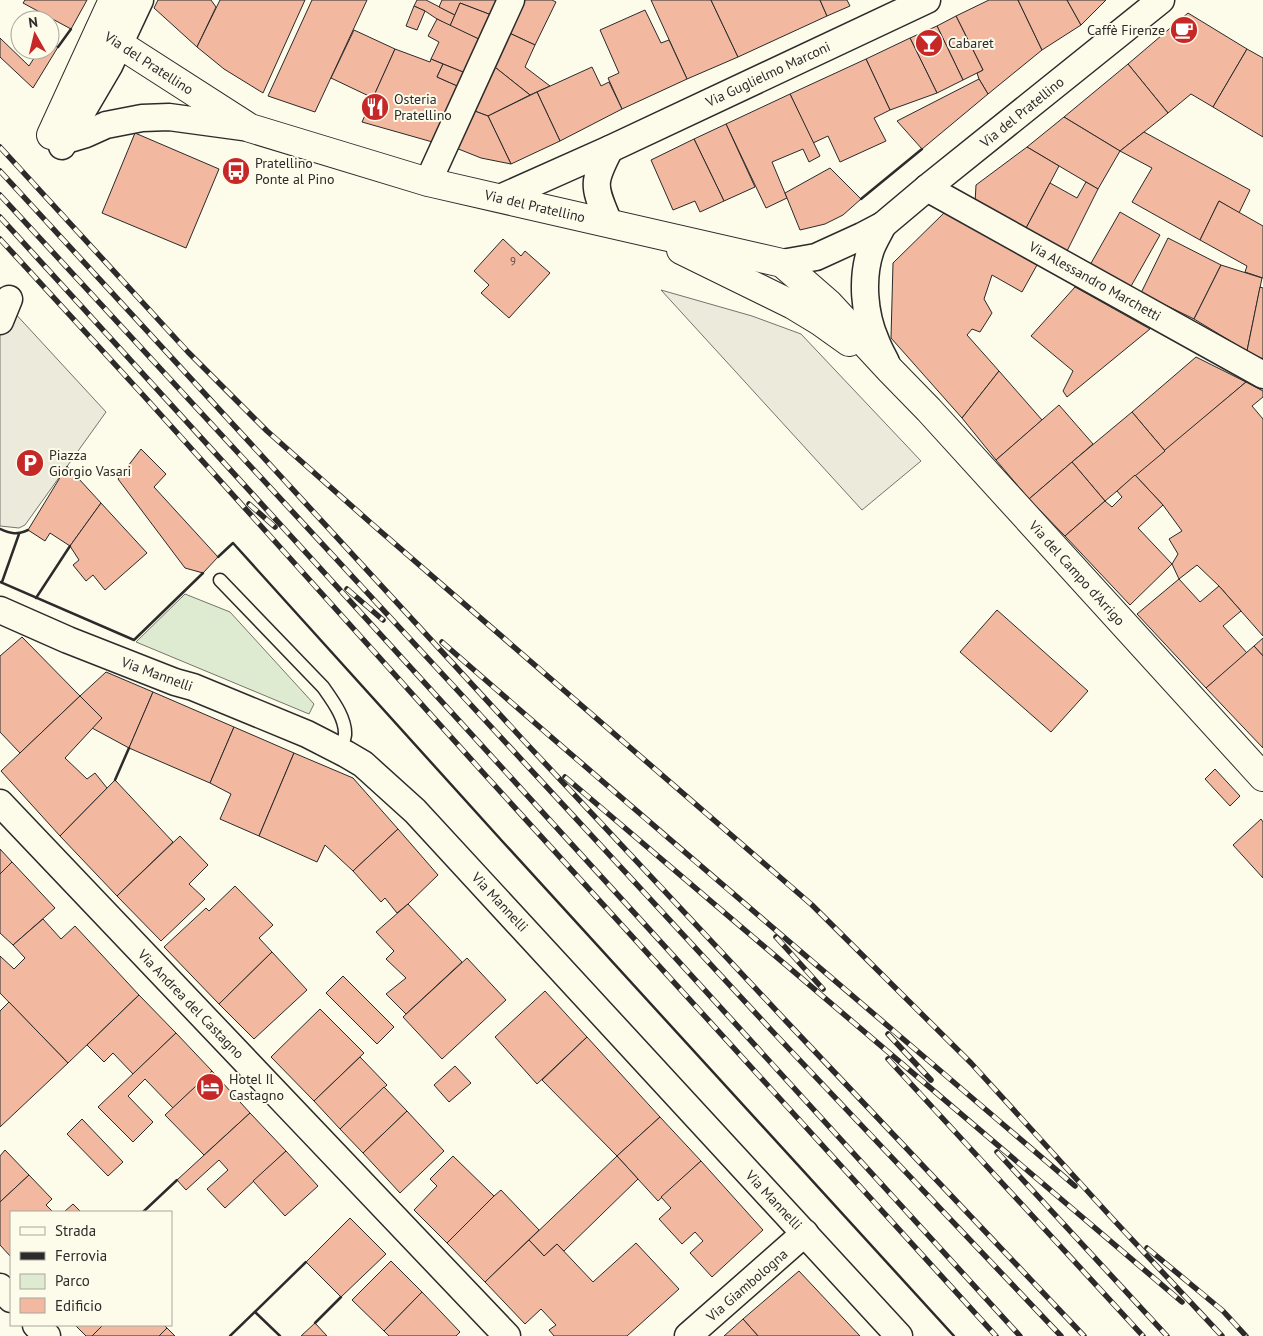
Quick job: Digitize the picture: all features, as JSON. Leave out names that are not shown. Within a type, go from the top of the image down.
[{"type":"street","points":[[67,143],[109,38],[112,0]]},
{"type":"street","points":[[109,38],[140,0]]},
{"type":"street","points":[[428,182],[511,0]]},
{"type":"street","name":"Via Guglielmo Marconi","points":[[500,198],[610,149],[927,0]]},
{"type":"street","name":"Via del Pratellino","points":[[67,143],[106,125],[142,118],[169,117],[250,128],[428,182],[782,263],[822,254],[883,225],[1161,0]]},
{"type":"street","name":"Via del Pratellino","points":[[109,38],[250,128]]},
{"type":"street","points":[[609,223],[597,193],[596,184],[600,168],[610,149]]},
{"type":"street","name":"Via Alessandro Marchetti","points":[[927,188],[1263,375]]},
{"type":"street","name":"Via del Pratellino","points":[[883,225],[871,249],[866,272],[865,291],[868,317],[876,341],[890,370]]},
{"type":"street","name":"Via del Pratellino","points":[[642,230],[772,294]]},
{"type":"street","name":"Via del Campo d'Arrigo","points":[[782,263],[828,302],[929,410],[1263,777]]},
{"type":"street","name":"Via del Campo d'Arrigo","points":[[772,294],[821,322],[890,370]]},
{"type":"street","name":"Via Mannelli","points":[[0,610],[68,640],[175,682],[193,687],[307,734],[364,764],[415,811],[899,1336]]},
{"type":"street","name":"Via Andrea del Castagno","points":[[0,803],[507,1336]]},
{"type":"street","name":"Via Giambologna","points":[[688,1336],[805,1233]]},
{"type":"street","points":[[0,1287],[10,1298]]},
{"type":"street","points":[[37,1326],[47,1336]]},
{"type":"lane","points":[[220,580],[316,680],[332,700],[342,718],[345,733],[341,751]]},
{"type":"green space","points":[[185,594],[230,612],[314,704],[309,714],[136,642]]},
{"type":"shaded area","points":[[661,290],[752,316],[801,334],[921,461],[862,510]]},
{"type":"shaded area","name":"Piazza Giorgio Vasari","points":[[0,297],[106,412],[25,525],[19,528],[0,526]]},
{"type":"building","points":[[25,0],[87,0],[71,29],[60,23],[60,10],[36,10],[23,3]]},
{"type":"building","points":[[158,0],[211,0],[216,7],[197,47],[154,8]]},
{"type":"building","points":[[220,0],[305,0],[263,93],[224,69],[197,47]]},
{"type":"building","points":[[312,0],[367,0],[315,112],[268,96]]},
{"type":"building","points":[[417,0],[426,0],[455,15],[450,26],[414,6]]},
{"type":"building","points":[[442,0],[502,0],[494,16],[460,3],[455,15],[439,7]]},
{"type":"building","points":[[519,0],[552,0],[556,2],[535,45],[505,31]]},
{"type":"building","points":[[651,0],[711,0],[738,57],[687,79]]},
{"type":"building","points":[[711,0],[820,0],[827,16],[738,57]]},
{"type":"building","points":[[820,0],[847,0],[850,6],[827,16]]},
{"type":"building","points":[[989,0],[1018,0],[1042,50],[988,94],[977,73],[983,70],[956,16]]},
{"type":"building","points":[[1018,0],[1067,0],[1081,25],[1042,50]]},
{"type":"building","points":[[1067,0],[1106,0],[1081,25]]},
{"type":"building","points":[[460,3],[494,16],[483,41],[450,26]]},
{"type":"building","points":[[414,6],[425,11],[417,30],[406,26]]},
{"type":"building","points":[[645,10],[661,43],[669,40],[687,79],[622,109],[608,78],[619,73],[600,30]]},
{"type":"building","points":[[1188,13],[1247,49],[1213,107],[1191,94],[1168,113],[1128,64]]},
{"type":"building","points":[[956,16],[983,70],[963,80],[937,26]]},
{"type":"building","points":[[437,19],[483,41],[468,74],[431,59],[439,42],[428,36]]},
{"type":"building","points":[[937,26],[963,80],[937,93],[910,38]]},
{"type":"building","points":[[354,30],[395,49],[373,98],[331,78]]},
{"type":"building","points":[[505,31],[535,45],[525,67],[550,86],[530,95],[491,64]]},
{"type":"building","points":[[0,38],[10,48],[10,60],[23,60],[29,66],[33,60],[50,60],[33,88],[0,57]]},
{"type":"building","points":[[910,38],[937,93],[890,110],[866,59]]},
{"type":"building","points":[[395,49],[430,62],[431,59],[443,64],[437,77],[462,88],[436,143],[362,122]]},
{"type":"building","points":[[1247,49],[1263,58],[1263,137],[1213,107]]},
{"type":"building","points":[[866,59],[890,110],[874,118],[886,141],[840,162],[828,136],[813,143],[790,94]]},
{"type":"building","points":[[443,64],[468,74],[462,88],[437,77]]},
{"type":"building","points":[[491,64],[530,95],[488,116],[472,110]]},
{"type":"building","points":[[1128,64],[1168,113],[1120,151],[1064,117]]},
{"type":"building","points":[[592,67],[601,86],[609,82],[622,109],[560,141],[537,92]]},
{"type":"building","points":[[979,79],[988,94],[922,149],[897,121]]},
{"type":"building","points":[[537,92],[560,141],[511,164],[488,116]]},
{"type":"building","points":[[790,94],[820,156],[809,162],[803,149],[772,162],[787,198],[766,208],[726,124]]},
{"type":"building","points":[[472,110],[488,116],[511,164],[481,158],[456,148]]},
{"type":"building","points":[[1064,117],[1120,151],[1098,189],[1027,147]]},
{"type":"building","points":[[726,124],[755,187],[724,201],[694,139]]},
{"type":"building","points":[[1144,132],[1250,190],[1239,213],[1219,201],[1200,240],[1132,202],[1152,168],[1120,151]]},
{"type":"building","points":[[135,133],[219,169],[186,248],[102,213]]},
{"type":"building","points":[[694,139],[724,201],[700,212],[695,201],[673,210],[651,160]]},
{"type":"building","points":[[1027,147],[1059,166],[1025,230],[975,203],[976,185]]},
{"type":"building","points":[[830,168],[861,199],[843,215],[825,224],[800,230],[785,193]]},
{"type":"building","points":[[1086,182],[1098,189],[1066,253],[1025,230],[1050,183],[1077,198]]},
{"type":"building","points":[[1219,201],[1263,226],[1263,278],[1245,272],[1247,266],[1200,240]]},
{"type":"building","points":[[945,212],[1037,265],[1022,292],[992,275],[984,299],[992,313],[980,332],[972,329],[967,335],[999,371],[962,418],[891,338],[893,263]]},
{"type":"building","points":[[1120,212],[1160,235],[1130,288],[1090,265]]},
{"type":"building","points":[[1168,238],[1221,265],[1194,319],[1141,293]]},
{"type":"building","points":[[503,239],[521,256],[525,251],[550,273],[509,318],[481,293],[489,285],[474,271]]},
{"type":"building","points":[[1221,265],[1262,278],[1247,351],[1194,319]]},
{"type":"building","points":[[1075,287],[1150,329],[1067,397],[1063,391],[1073,371],[1031,336]]},
{"type":"building","points":[[1260,287],[1263,288],[1263,359],[1247,351]]},
{"type":"building","points":[[1196,357],[1246,382],[1165,451],[1132,412]]},
{"type":"building","points":[[999,371],[1042,420],[996,460],[962,418]]},
{"type":"building","points":[[1246,382],[1263,391],[1263,397],[1252,406],[1263,419],[1263,636],[1219,586],[1197,565],[1179,579],[1172,564],[1178,554],[1169,539],[1182,531],[1163,505],[1135,475]]},
{"type":"building","points":[[1059,405],[1093,444],[1029,499],[996,460]]},
{"type":"building","points":[[1132,412],[1165,451],[1105,501],[1072,462]]},
{"type":"building","points":[[141,449],[166,474],[154,487],[218,557],[203,573],[185,568],[118,479]]},
{"type":"building","points":[[1072,462],[1105,501],[1065,536],[1029,499]]},
{"type":"building","points":[[67,466],[101,503],[70,546],[50,533],[45,541],[28,530]]},
{"type":"building","points":[[1135,475],[1163,505],[1138,528],[1172,564],[1130,605],[1065,536],[1105,501],[1112,507],[1122,497],[1117,491]]},
{"type":"building","points":[[101,503],[147,553],[105,590],[93,575],[86,581],[73,565],[79,560],[70,546]]},
{"type":"building","points":[[1179,579],[1200,602],[1219,586],[1241,611],[1223,626],[1247,653],[1206,688],[1137,614]]},
{"type":"building","points":[[997,610],[1088,691],[1051,732],[960,652]]},
{"type":"building","points":[[22,637],[80,696],[20,753],[0,732],[0,656]]},
{"type":"building","points":[[1263,638],[1263,656],[1254,646]]},
{"type":"building","points":[[1254,646],[1263,656],[1263,748],[1206,688]]},
{"type":"building","points":[[106,672],[153,692],[129,748],[92,728],[102,718],[80,696]]},
{"type":"building","points":[[153,692],[234,727],[210,783],[129,748]]},
{"type":"building","points":[[80,696],[102,718],[65,758],[87,779],[95,773],[107,788],[60,836],[1,771]]},
{"type":"building","points":[[234,727],[294,753],[259,836],[220,819],[231,794],[210,783]]},
{"type":"building","points":[[294,753],[353,778],[398,829],[353,871],[325,845],[317,862],[259,836]]},
{"type":"building","points":[[1215,769],[1240,796],[1230,806],[1205,779]]},
{"type":"building","points":[[115,780],[173,842],[117,896],[60,836]]},
{"type":"building","points":[[1261,819],[1263,822],[1263,878],[1233,845]]},
{"type":"building","points":[[398,829],[438,875],[397,913],[385,898],[381,902],[353,871]]},
{"type":"building","points":[[180,836],[208,865],[189,884],[205,899],[161,941],[117,896]]},
{"type":"building","points":[[0,849],[12,862],[0,874]]},
{"type":"building","points":[[12,862],[55,908],[13,945],[0,933],[0,874]]},
{"type":"building","points":[[235,886],[273,925],[259,938],[272,952],[219,1004],[164,947],[206,908],[209,911]]},
{"type":"building","points":[[408,904],[462,962],[406,1014],[386,994],[406,978],[386,959],[394,951],[376,932]]},
{"type":"building","points":[[43,919],[61,939],[75,926],[139,995],[68,1063],[0,993],[0,956],[14,969],[25,958],[13,945]]},
{"type":"building","points":[[272,952],[307,990],[254,1039],[219,1004]]},
{"type":"building","points":[[467,958],[506,1000],[442,1059],[403,1017]]},
{"type":"building","points":[[343,976],[394,1027],[377,1044],[326,993]]},
{"type":"building","points":[[545,991],[587,1037],[537,1084],[495,1037]]},
{"type":"building","points":[[139,995],[176,1033],[133,1074],[113,1053],[104,1062],[87,1045]]},
{"type":"building","points":[[9,1002],[68,1063],[0,1127],[0,1011]]},
{"type":"building","points":[[320,1009],[364,1053],[314,1101],[271,1057]]},
{"type":"building","points":[[176,1033],[212,1071],[173,1108],[145,1079],[128,1096],[153,1122],[133,1142],[98,1107]]},
{"type":"building","points":[[587,1037],[660,1117],[617,1156],[542,1080]]},
{"type":"building","points":[[360,1057],[387,1085],[340,1129],[314,1101]]},
{"type":"building","points":[[455,1066],[471,1083],[449,1102],[434,1085]]},
{"type":"building","points":[[212,1071],[250,1113],[204,1155],[165,1115]]},
{"type":"building","points":[[384,1087],[407,1111],[363,1153],[340,1129]]},
{"type":"building","points":[[407,1111],[444,1151],[400,1193],[363,1153]]},
{"type":"building","points":[[250,1113],[286,1151],[225,1208],[207,1189],[228,1170],[219,1160],[186,1190],[177,1180]]},
{"type":"building","points":[[660,1117],[701,1161],[658,1201],[617,1156]]},
{"type":"building","points":[[82,1119],[123,1162],[108,1176],[67,1134]]},
{"type":"building","points":[[5,1150],[29,1175],[0,1202],[0,1156]]},
{"type":"building","points":[[286,1151],[318,1186],[285,1216],[253,1181]]},
{"type":"building","points":[[453,1156],[494,1196],[447,1243],[414,1210],[437,1186],[430,1179]]},
{"type":"building","points":[[617,1156],[638,1179],[564,1251],[557,1244],[544,1256],[529,1240]]},
{"type":"building","points":[[701,1161],[763,1230],[712,1277],[690,1253],[703,1241],[695,1232],[682,1244],[659,1219],[671,1208],[661,1197]]},
{"type":"building","points":[[29,1175],[52,1199],[46,1205],[52,1211],[10,1211],[10,1256],[0,1245],[0,1202]]},
{"type":"building","points":[[501,1190],[539,1230],[485,1282],[447,1243]]},
{"type":"building","points":[[73,1204],[80,1211],[65,1211]]},
{"type":"building","points":[[350,1218],[386,1254],[341,1297],[306,1262]]},
{"type":"building","points":[[529,1240],[544,1256],[557,1244],[593,1282],[636,1243],[679,1289],[627,1336],[554,1336],[549,1330],[556,1325],[541,1309],[525,1324],[485,1282]]},
{"type":"building","points":[[391,1261],[422,1292],[384,1331],[352,1300]]},
{"type":"building","points":[[799,1271],[860,1336],[758,1336],[743,1319]]},
{"type":"building","points":[[422,1292],[460,1332],[456,1336],[389,1336],[384,1331]]},
{"type":"building","points":[[743,1319],[758,1336],[724,1336]]},
{"type":"building","points":[[315,1323],[327,1336],[301,1336]]},
{"type":"building","points":[[76,1326],[102,1326],[92,1336],[86,1336]]},
{"type":"building","points":[[102,1326],[165,1326],[167,1328],[159,1336],[92,1336]]},
{"type":"building","points":[[167,1328],[175,1336],[159,1336]]},
{"type":"railway","points":[[0,147],[188,352],[267,431],[812,905],[971,1063],[1222,1336]]},
{"type":"railway","points":[[0,171],[525,742],[1084,1336]]},
{"type":"railway","points":[[0,195],[773,1032],[1061,1336]]},
{"type":"railway","points":[[0,217],[1020,1336]]},
{"type":"railway","points":[[0,239],[996,1336]]},
{"type":"railway","points":[[249,504],[275,527]]},
{"type":"railway","points":[[347,589],[383,620]]},
{"type":"railway","points":[[442,642],[678,847],[1075,1186]]},
{"type":"railway","points":[[565,777],[1182,1302]]},
{"type":"railway","points":[[776,937],[823,989]]},
{"type":"railway","points":[[888,1034],[931,1080]]},
{"type":"railway","points":[[888,1059],[1143,1336]]},
{"type":"railway","points":[[997,1152],[1167,1336]]},
{"type":"railway","points":[[1147,1248],[1223,1311],[1246,1336]]},
{"type":"wall","points":[[60,44],[71,29]]},
{"type":"wall","points":[[861,199],[922,149]]},
{"type":"wall","points":[[0,529],[14,533],[28,530]]},
{"type":"wall","points":[[2,582],[19,534]]},
{"type":"wall","points":[[218,557],[233,543],[954,1336]]},
{"type":"wall","points":[[36,598],[70,546]]},
{"type":"wall","points":[[0,582],[134,640],[203,573]]},
{"type":"wall","points":[[115,780],[129,748]]},
{"type":"wall","points":[[144,1211],[177,1180]]},
{"type":"wall","points":[[230,1336],[306,1262]]},
{"type":"wall","points":[[315,1323],[341,1297]]},
{"type":"wall","points":[[255,1312],[280,1336]]},
{"type":"place","name":"Caffè Firenze","points":[[1184,30]]},
{"type":"place","name":"Cabaret","points":[[929,43]]},
{"type":"place","name":"Osteria Pratellino","points":[[375,107]]},
{"type":"place","name":"Pratellino Ponte al Pino","points":[[236,171]]},
{"type":"place","name":"Piazza Giorgio Vasari","points":[[30,463]]},
{"type":"place","name":"Hotel Il Castagno","points":[[210,1087]]}]
